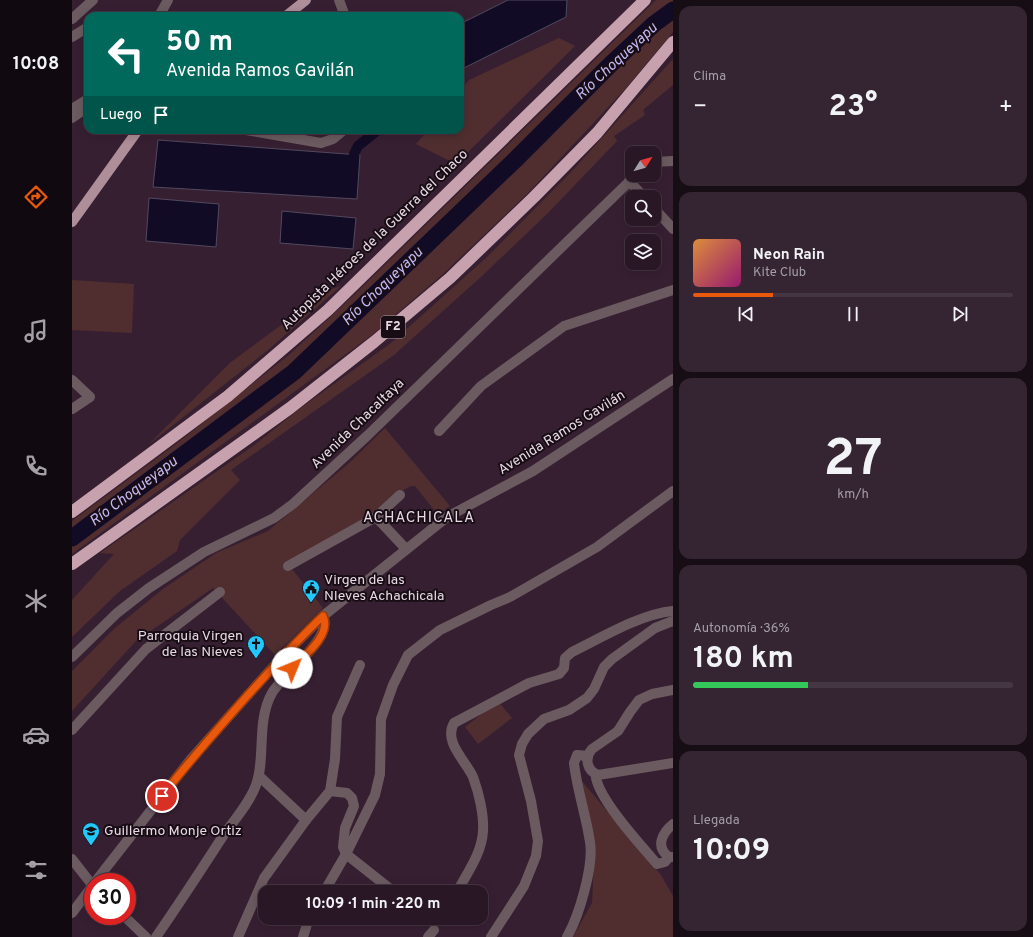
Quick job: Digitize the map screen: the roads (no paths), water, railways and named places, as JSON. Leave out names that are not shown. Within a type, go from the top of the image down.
[{"type":"highway","name":"Autopista Héroes de la Guerra del Chaco","points":[[72,512],[228,396],[328,310],[645,0]]},
{"type":"highway","name":"F2","points":[[72,564],[290,408],[374,342],[450,278],[534,197],[597,133],[673,42]]},
{"type":"main road","points":[[291,12],[306,0]]},
{"type":"main road","points":[[72,222],[135,134]]},
{"type":"street","points":[[72,19],[93,0]]},
{"type":"street","points":[[161,12],[168,0]]},
{"type":"street","points":[[339,0],[344,12]]},
{"type":"street","points":[[72,37],[84,30]]},
{"type":"street","points":[[72,109],[84,102]]},
{"type":"street","points":[[72,118],[84,110]]},
{"type":"street","points":[[269,134],[321,143],[333,139],[339,134]]},
{"type":"street","points":[[661,161],[673,160]]},
{"type":"street","name":"Avenida Chacaltaya","points":[[72,657],[117,613],[155,584],[204,552],[274,518],[293,504],[363,440],[629,182]]},
{"type":"street","points":[[661,216],[673,229]]},
{"type":"street","points":[[439,430],[481,386],[564,326],[673,290]]},
{"type":"street","name":"Avenida Ramos Gavilán","points":[[102,873],[191,759],[281,658],[323,616],[447,517],[533,471],[673,379]]},
{"type":"street","points":[[72,380],[90,396],[72,409]]},
{"type":"street","points":[[328,885],[346,854],[375,795],[380,774],[381,719],[389,696],[408,655],[440,630],[510,597],[597,547],[673,491]]},
{"type":"street","points":[[288,566],[376,517],[400,495]]},
{"type":"street","points":[[376,517],[406,549]]},
{"type":"street","points":[[72,730],[146,650],[220,592]]},
{"type":"street","points":[[461,885],[481,848],[483,831],[477,791],[473,777],[453,744],[450,735],[450,730],[454,724],[529,683],[559,674],[564,668],[566,658],[572,652],[633,623],[658,614],[673,611]]},
{"type":"street","points":[[156,937],[245,805],[256,786],[259,776],[264,722],[269,699],[282,678],[319,640],[325,627],[323,616]]},
{"type":"street","points":[[491,937],[524,886],[536,856],[537,834],[528,786],[519,755],[522,744],[528,734],[544,719],[574,707],[587,698],[594,689],[604,667],[612,659],[655,628],[673,621]]},
{"type":"street","points":[[238,937],[264,878],[306,820],[330,791],[335,759],[337,717],[360,665]]},
{"type":"street","points":[[673,690],[652,694],[639,700],[618,731],[592,749],[588,756],[588,764],[590,769],[598,774],[673,764]]},
{"type":"street","points":[[567,937],[585,891],[591,849],[574,763],[577,755],[588,756]]},
{"type":"street","points":[[598,774],[596,778],[604,795],[657,864],[665,862],[671,857],[661,849],[661,843],[662,836],[673,824]]},
{"type":"street","points":[[259,776],[306,820]]},
{"type":"street","points":[[330,791],[346,793],[352,798],[354,806],[345,828],[343,847],[346,854],[385,885]]},
{"type":"street","points":[[72,859],[84,874]]},
{"type":"street","points":[[72,913],[84,898]]},
{"type":"street","points":[[133,925],[146,937]]},
{"type":"street","points":[[303,937],[307,925]]},
{"type":"waterway","name":"Río Choqueyapu","points":[[72,538],[294,372],[515,160],[611,64],[654,24],[673,10]]},
{"type":"waterway","points":[[354,154],[358,146],[373,134]]},
{"type":"place","name":"Virgen de las NIeves Achachicala","points":[[311,603]]},
{"type":"place","name":"Parroquia Virgen de las Nieves","points":[[256,659]]},
{"type":"place","name":"Guillermo Monje Ortiz","points":[[91,846]]},
{"type":"district","name":"ACHACHICALA","points":[[419,518]]}]
